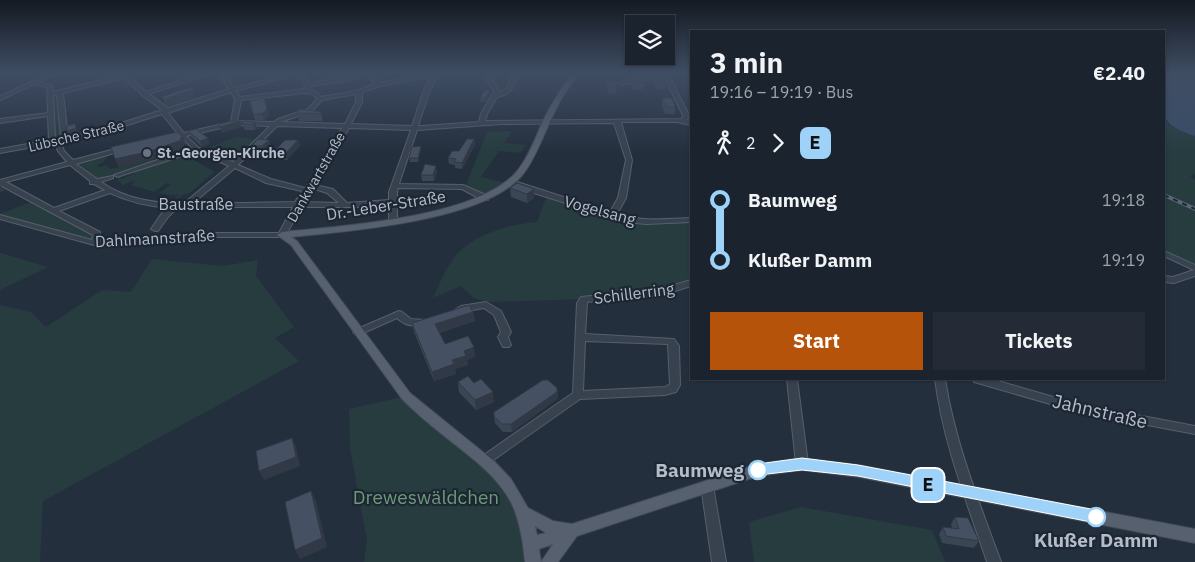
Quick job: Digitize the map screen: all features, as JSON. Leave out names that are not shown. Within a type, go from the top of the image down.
[{"type":"main road","name":"Dr.-Leber-Straße","points":[[282,235],[393,221],[450,210],[485,198],[511,183],[522,170],[559,100]]},
{"type":"main road","points":[[282,235],[294,243],[406,396],[422,412],[485,460],[510,486],[524,513],[532,544],[533,562]]},
{"type":"main road","points":[[532,544],[758,470],[802,464],[858,471],[1195,536]]},
{"type":"main road","points":[[524,513],[551,528],[573,530]]},
{"type":"main road","points":[[549,562],[573,530]]},
{"type":"street","points":[[54,100],[52,114],[58,142]]},
{"type":"street","points":[[55,100],[58,142]]},
{"type":"street","points":[[152,100],[166,112],[183,135],[197,149],[269,181],[330,191],[342,202]]},
{"type":"street","name":"Lübsche Straße","points":[[0,151],[58,142],[166,112],[201,100]]},
{"type":"street","points":[[234,123],[238,100]]},
{"type":"street","points":[[183,207],[233,166],[287,116],[313,108],[320,100]]},
{"type":"street","name":"Dankwartstraße","points":[[282,235],[298,204],[359,100]]},
{"type":"street","points":[[393,221],[392,202],[394,189],[423,100]]},
{"type":"street","points":[[482,123],[484,114],[493,100]]},
{"type":"street","points":[[159,140],[234,123],[415,128],[482,123],[688,122],[688,112],[681,100]]},
{"type":"street","points":[[0,122],[52,114]]},
{"type":"street","points":[[612,216],[622,198],[629,160],[617,121]]},
{"type":"street","name":"Baustraße","points":[[58,142],[70,162],[93,182],[109,191],[143,202],[174,207],[332,204],[342,202],[366,205],[392,202]]},
{"type":"street","points":[[1,182],[128,148]]},
{"type":"street","points":[[93,182],[197,149]]},
{"type":"street","points":[[1,182],[97,234],[97,239],[94,242]]},
{"type":"street","name":"Vogelsang","points":[[511,183],[612,216],[646,222],[690,220]]},
{"type":"street","points":[[366,205],[384,199],[394,189],[462,187],[485,198]]},
{"type":"street","points":[[54,210],[109,191]]},
{"type":"street","points":[[155,229],[165,215],[174,207]]},
{"type":"street","name":"Dahlmannstraße","points":[[0,217],[94,242],[193,235],[282,235]]},
{"type":"street","points":[[1165,253],[1195,268]]},
{"type":"street","points":[[1165,279],[1174,280],[1195,273]]},
{"type":"street","name":"Schillerring","points":[[578,395],[582,303],[584,299],[662,292],[690,283]]},
{"type":"street","points":[[448,313],[478,305],[492,309],[502,319],[506,345]]},
{"type":"street","points":[[358,332],[398,314],[405,321],[412,323],[430,319]]},
{"type":"street","points":[[485,460],[578,395],[665,392],[672,389],[675,385],[674,346],[671,341],[581,337]]},
{"type":"street","points":[[792,380],[802,464]]},
{"type":"street","points":[[940,380],[942,398],[952,437],[994,562]]},
{"type":"street","name":"Jahnstraße","points":[[981,380],[1078,408],[1195,430]]},
{"type":"street","points":[[708,486],[719,562]]},
{"type":"green space","points":[[53,100],[58,100],[63,138],[54,140]]},
{"type":"green space","points":[[1165,119],[1169,125],[1195,136],[1195,174],[1190,176],[1195,180],[1195,265],[1165,250]]},
{"type":"green space","points":[[512,131],[504,143],[526,145],[521,153],[499,151],[481,177],[506,183],[484,195],[466,185],[487,132]]},
{"type":"green space","points":[[236,137],[257,139],[231,163],[202,150]]},
{"type":"green space","points":[[110,153],[103,163],[97,165],[98,167],[106,165],[111,169],[151,159],[152,163],[99,180],[76,162]]},
{"type":"green space","points":[[183,154],[215,172],[188,194],[178,198],[175,198],[179,194],[159,193],[171,184],[167,183],[154,192],[131,185],[135,182],[133,181],[123,185],[117,180],[135,174],[133,171]]},
{"type":"green space","points":[[547,195],[612,216],[646,222],[690,220],[690,283],[681,287],[584,299],[488,302],[474,298],[461,286],[433,298],[447,269],[458,253],[466,246],[485,235],[505,227],[537,222]]},
{"type":"green space","points":[[36,200],[97,234],[94,243],[0,217],[0,214]]},
{"type":"green space","points":[[1,253],[48,267],[0,290]]},
{"type":"green space","points":[[152,259],[223,266],[258,260],[256,276],[294,327],[275,338],[299,361],[43,501],[40,562],[0,562],[0,305],[31,312],[46,327],[102,290],[131,292]]},
{"type":"green space","name":"Dreweswäldchen","points":[[406,396],[510,486],[533,562],[364,562],[367,540],[350,449],[349,409]]},
{"type":"green space","points":[[801,507],[932,530],[945,562],[754,562],[749,522]]},
{"type":"water","points":[[1165,100],[1195,100],[1195,136],[1173,126],[1165,116]]},
{"type":"building","points":[[265,100],[267,109],[262,114],[253,114],[250,101]]},
{"type":"building","points":[[663,100],[673,100],[675,107],[666,107]]},
{"type":"building","points":[[300,109],[321,112],[321,114],[297,113]]},
{"type":"building","points":[[240,121],[220,127],[219,124]]},
{"type":"building","points":[[244,121],[255,122],[253,124],[242,124]]},
{"type":"building","points":[[75,124],[76,128],[67,131],[67,126]]},
{"type":"building","points":[[196,129],[208,138],[200,141],[188,131]]},
{"type":"building","points":[[177,132],[183,137],[180,138],[182,140],[147,152],[115,159],[111,147]]},
{"type":"building","points":[[258,139],[269,140],[262,146],[251,146]]},
{"type":"building","points":[[467,139],[474,139],[462,163],[454,162],[456,159],[448,158],[452,151],[459,151]]},
{"type":"building","points":[[285,140],[298,140],[285,154],[272,154]]},
{"type":"building","points":[[421,146],[418,158],[409,158],[412,147]]},
{"type":"building","points":[[425,164],[436,166],[433,175],[421,175]]},
{"type":"building","points":[[517,183],[534,189],[527,194],[510,188]]},
{"type":"building","points":[[469,305],[473,312],[435,324],[445,344],[468,336],[474,347],[464,351],[466,356],[452,360],[454,364],[432,372],[412,323]]},
{"type":"building","points":[[468,376],[474,383],[481,379],[493,392],[475,400],[458,382]]},
{"type":"building","points":[[543,380],[548,380],[557,388],[557,392],[511,424],[502,424],[494,416],[494,412]]},
{"type":"building","points":[[292,438],[296,457],[259,471],[256,451]]},
{"type":"building","points":[[311,491],[322,538],[295,550],[285,502]]},
{"type":"building","points":[[955,517],[968,518],[979,541],[946,536],[943,527],[959,529]]},
{"type":"railway","points":[[1165,195],[1195,209]]},
{"type":"bus line","name":"E","points":[[758,470],[802,464],[858,471],[1096,517]]},
{"type":"place","name":"St.-Georgen-Kirche","points":[[147,153]]},
{"type":"place","name":"Baumweg","points":[[758,470]]},
{"type":"place","name":"Klußer Damm","points":[[1096,517]]}]
